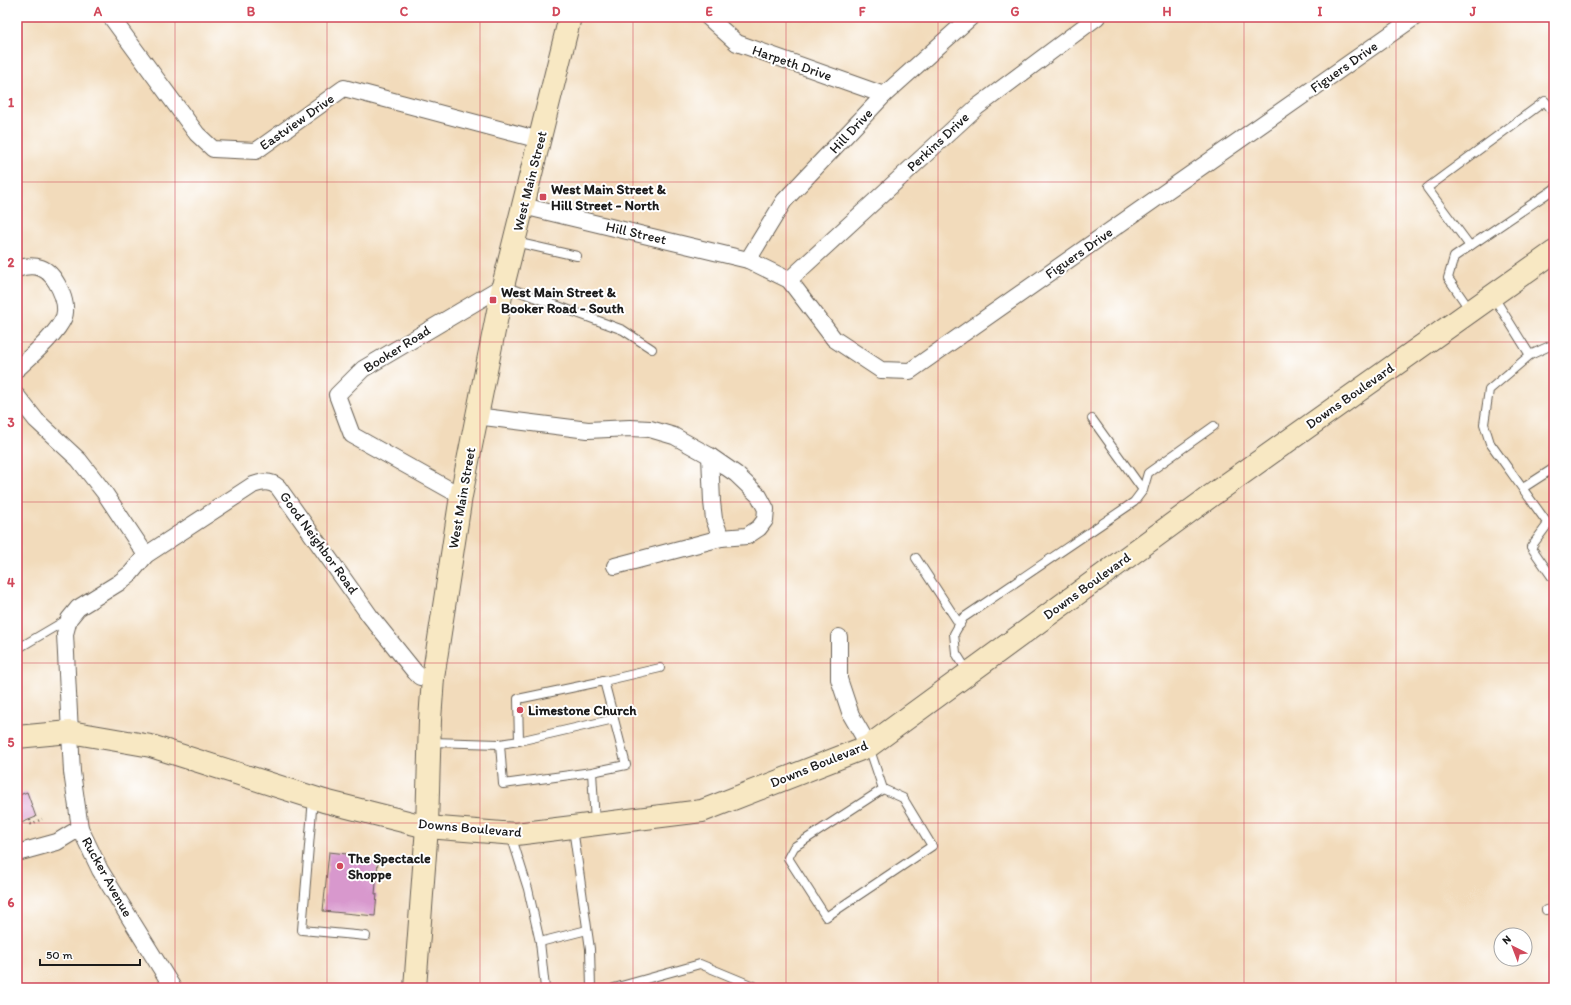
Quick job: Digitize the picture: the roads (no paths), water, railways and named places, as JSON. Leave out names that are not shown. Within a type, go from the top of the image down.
[{"type":"street","name":"Eastview Drive","points":[[111,17],[197,134],[213,149],[256,151],[344,88],[540,140]]},
{"type":"street","name":"West Main Street","points":[[415,988],[427,827],[429,742],[433,678],[461,496],[476,416],[514,242],[570,17]]},
{"type":"street","name":"Harpeth Drive","points":[[708,17],[737,43],[884,95]]},
{"type":"street","name":"Hill Drive","points":[[748,260],[784,201],[884,95],[971,17]]},
{"type":"street","name":"Perkins Drive","points":[[789,280],[977,107],[1097,17]]},
{"type":"street","name":"Figuers Drive","points":[[748,260],[789,280],[834,339],[881,370],[910,372],[1415,17]]},
{"type":"street","name":"Hill Street","points":[[523,206],[748,260]]},
{"type":"street","name":"Downs Boulevard","points":[[17,737],[70,732],[151,746],[313,798],[427,827],[511,834],[702,811],[869,746],[968,672],[1212,495],[1554,252]]},
{"type":"street","points":[[17,269],[30,265],[42,268],[49,274],[61,291],[65,303],[65,311],[64,317],[58,326],[17,369]]},
{"type":"street","name":"Booker Road","points":[[461,496],[352,435],[337,395],[363,369],[504,286]]},
{"type":"street","points":[[17,396],[36,420],[79,460],[92,476],[146,555]]},
{"type":"street","points":[[476,416],[588,430],[650,428],[674,436],[710,456],[736,474],[759,496],[766,509],[765,520],[760,528],[747,536],[721,538],[616,566]]},
{"type":"street","points":[[710,456],[714,519],[721,538]]},
{"type":"street","name":"Good Neighbor Road","points":[[69,619],[78,608],[131,573],[146,555],[253,485],[265,482],[274,484],[278,487],[370,616],[415,672],[420,677],[433,678]]},
{"type":"street","points":[[69,619],[65,634],[70,732]]},
{"type":"street","points":[[838,637],[838,679],[851,715],[869,746]]},
{"type":"street","name":"Rucker Avenue","points":[[70,732],[72,772],[80,828],[100,870],[173,988]]},
{"type":"street","points":[[17,853],[57,842],[80,828]]},
{"type":"lane","points":[[1470,246],[1427,188],[1545,102],[1554,113]]},
{"type":"lane","points":[[1470,311],[1448,278],[1454,257],[1554,188]]},
{"type":"lane","points":[[514,242],[577,256]]},
{"type":"lane","points":[[504,286],[623,330],[652,349]]},
{"type":"lane","points":[[1493,295],[1530,355]]},
{"type":"lane","points":[[1554,344],[1530,355],[1489,390],[1484,424],[1490,443],[1548,524],[1531,547],[1554,580]]},
{"type":"lane","points":[[1092,419],[1144,490]]},
{"type":"lane","points":[[968,672],[956,653],[954,634],[964,618],[1134,502],[1144,490],[1148,473],[1214,426]]},
{"type":"lane","points":[[1523,488],[1554,468]]},
{"type":"lane","points":[[916,558],[960,625]]},
{"type":"lane","name":"Good Neighbor Road","points":[[17,649],[69,619]]},
{"type":"lane","points":[[519,741],[518,699],[660,668]]},
{"type":"lane","points":[[500,744],[503,784],[592,772],[626,765],[604,681]]},
{"type":"lane","points":[[429,742],[500,744],[614,719]]},
{"type":"lane","points":[[869,746],[883,789],[903,798],[932,846],[826,917],[788,858],[794,847],[883,789]]},
{"type":"lane","points":[[592,772],[595,824]]},
{"type":"lane","points":[[313,798],[302,930],[366,936]]},
{"type":"lane","points":[[573,827],[590,949],[591,988]]},
{"type":"lane","points":[[511,834],[528,889],[540,942],[545,988]]},
{"type":"lane","points":[[540,942],[587,930]]},
{"type":"lane","points":[[614,988],[700,964],[758,988]]},
{"type":"place","name":"West Main Street & Hill Street - North","points":[[543,197]]},
{"type":"place","name":"West Main Street & Booker Road - South","points":[[493,300]]},
{"type":"place","name":"Limestone Church","points":[[520,710]]},
{"type":"place","name":"The Spectacle Shoppe","points":[[340,866]]}]
